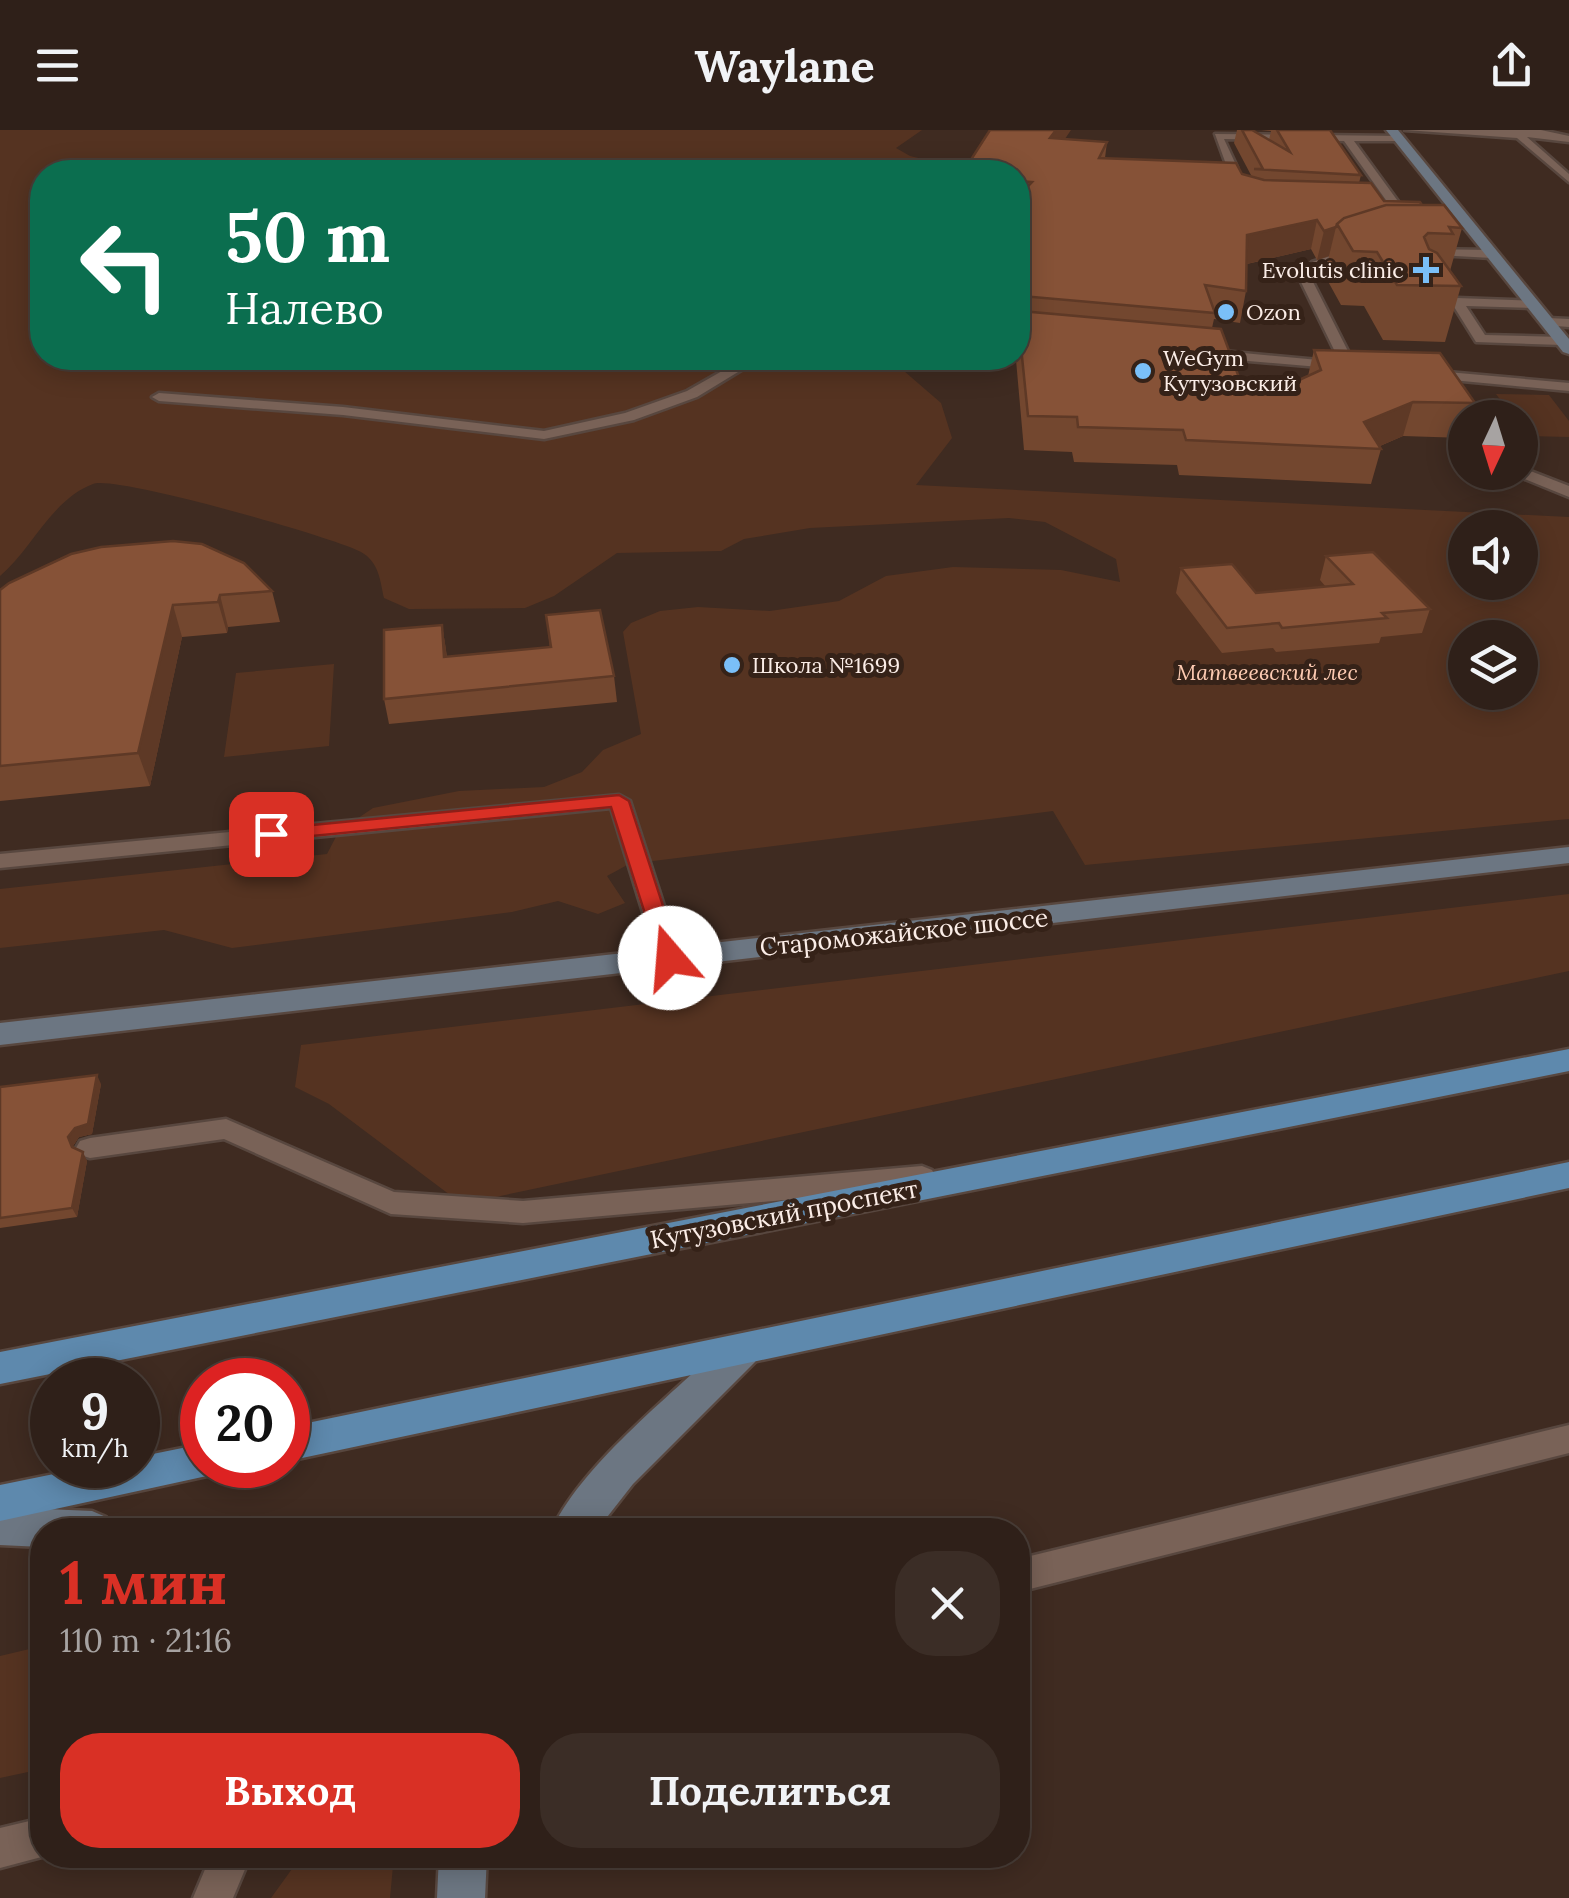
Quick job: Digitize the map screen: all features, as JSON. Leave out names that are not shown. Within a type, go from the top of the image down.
[{"type":"main road","points":[[1400,133],[1445,206],[1490,252],[1566,345]]},
{"type":"main road","name":"Староможайское шоссе","points":[[0,1034],[1569,856]]},
{"type":"main road","name":"Кутузовский проспект","points":[[0,1368],[1569,1060]]},
{"type":"main road","points":[[310,1439],[1569,1175]]},
{"type":"main road","points":[[581,1518],[618,1471],[742,1351]]},
{"type":"main road","points":[[0,1503],[180,1466]]},
{"type":"main road","points":[[0,1526],[30,1527]]},
{"type":"main road","points":[[461,1898],[462,1868]]},
{"type":"lane","points":[[1238,187],[1218,136],[1347,138],[1400,133],[1520,135],[1536,131],[1569,139]]},
{"type":"lane","points":[[1520,135],[1569,179]]},
{"type":"lane","points":[[1347,138],[1403,208],[1376,204]]},
{"type":"lane","points":[[1340,247],[1373,249],[1337,254],[1316,265],[1306,280],[1349,367]]},
{"type":"lane","points":[[1408,250],[1490,252]]},
{"type":"lane","points":[[1532,304],[1457,302],[1482,338],[1566,345]]},
{"type":"lane","points":[[1436,303],[1463,312]]},
{"type":"lane","points":[[1548,322],[1569,323]]},
{"type":"lane","points":[[1193,352],[1368,369]]},
{"type":"lane","points":[[159,397],[343,411],[544,435],[629,417],[692,394],[733,370]]},
{"type":"lane","points":[[1407,373],[1569,388]]},
{"type":"lane","points":[[1538,479],[1569,492]]},
{"type":"lane","points":[[0,861],[619,801],[670,958]]},
{"type":"lane","points":[[90,1148],[226,1129],[392,1203],[523,1212],[1006,1170]]},
{"type":"lane","points":[[1030,1573],[1569,1439]]},
{"type":"lane","points":[[0,1848],[30,1841]]},
{"type":"lane","points":[[213,1898],[225,1868]]},
{"type":"green space","name":"Матвеевский лес","points":[[0,130],[922,130],[896,148],[927,160],[30,160],[30,370],[903,370],[941,403],[952,438],[916,485],[1448,511],[1448,600],[1538,600],[1538,515],[1569,517],[1569,819],[1085,865],[1053,811],[629,864],[607,876],[625,903],[598,914],[558,901],[512,912],[232,948],[164,930],[0,948],[0,889],[327,854],[339,831],[373,808],[459,791],[544,787],[582,772],[603,750],[641,734],[623,632],[631,623],[660,611],[698,607],[770,611],[839,601],[886,576],[953,567],[1061,570],[1120,582],[1116,559],[1045,522],[1009,518],[810,528],[744,539],[721,551],[617,553],[554,596],[525,608],[409,609],[384,598],[375,566],[361,552],[225,509],[140,489],[93,484],[54,513],[0,576]]},
{"type":"green space","points":[[1496,394],[1549,395],[1569,421],[1569,437],[1538,436],[1538,400],[1500,400]]},
{"type":"green space","points":[[334,664],[329,746],[224,757],[236,673]]},
{"type":"green space","points":[[1569,894],[1569,971],[462,1204],[329,1104],[295,1087],[301,1045]]},
{"type":"green space","points":[[30,1649],[30,1772],[0,1778],[0,1656]]},
{"type":"green space","points":[[293,1868],[393,1868],[390,1898],[271,1898]]},
{"type":"building","points":[[990,130],[1056,130],[1050,138],[1107,142],[1099,158],[1236,163],[1242,174],[1264,180],[1371,183],[1384,201],[1422,205],[1386,205],[1344,218],[1336,227],[1324,231],[1317,220],[1247,235],[1246,291],[1205,285],[1215,313],[1030,297],[1030,160],[971,160]]},
{"type":"building","points":[[1242,130],[1252,130],[1290,152],[1277,130],[1330,130],[1361,175],[1254,169],[1263,169]]},
{"type":"building","points":[[1386,205],[1444,205],[1462,228],[1449,227],[1453,234],[1428,233],[1424,237],[1429,249],[1437,253],[1461,286],[1397,285],[1377,252],[1353,251],[1337,224],[1344,218]]},
{"type":"building","points":[[1030,312],[1221,329],[1244,391],[1275,391],[1321,370],[1314,350],[1440,353],[1473,400],[1413,402],[1364,422],[1381,449],[1186,440],[1183,430],[1078,427],[1077,417],[1028,416],[1023,370],[1030,370]]},
{"type":"building","points":[[173,541],[202,544],[244,563],[272,591],[220,595],[218,602],[173,605],[138,753],[0,766],[0,590],[71,554],[101,547]]},
{"type":"building","points":[[1373,552],[1430,609],[1382,613],[1387,618],[1282,628],[1279,623],[1227,628],[1181,568],[1232,564],[1256,593],[1353,584],[1326,556]]},
{"type":"building","points":[[600,610],[614,676],[384,699],[384,630],[442,625],[444,657],[551,647],[546,615]]},
{"type":"building","points":[[97,1075],[88,1124],[75,1128],[68,1137],[72,1147],[83,1152],[72,1208],[0,1218],[0,1087]]},
{"type":"place","name":"Evolutis clinic","points":[[1426,270]]},
{"type":"place","name":"Ozon","points":[[1226,312]]},
{"type":"place","name":"WeGym Кутузовский","points":[[1143,371]]},
{"type":"place","name":"Школа №1699","points":[[732,665]]},
{"type":"route","points":[[271,834],[619,801],[670,958]]}]
